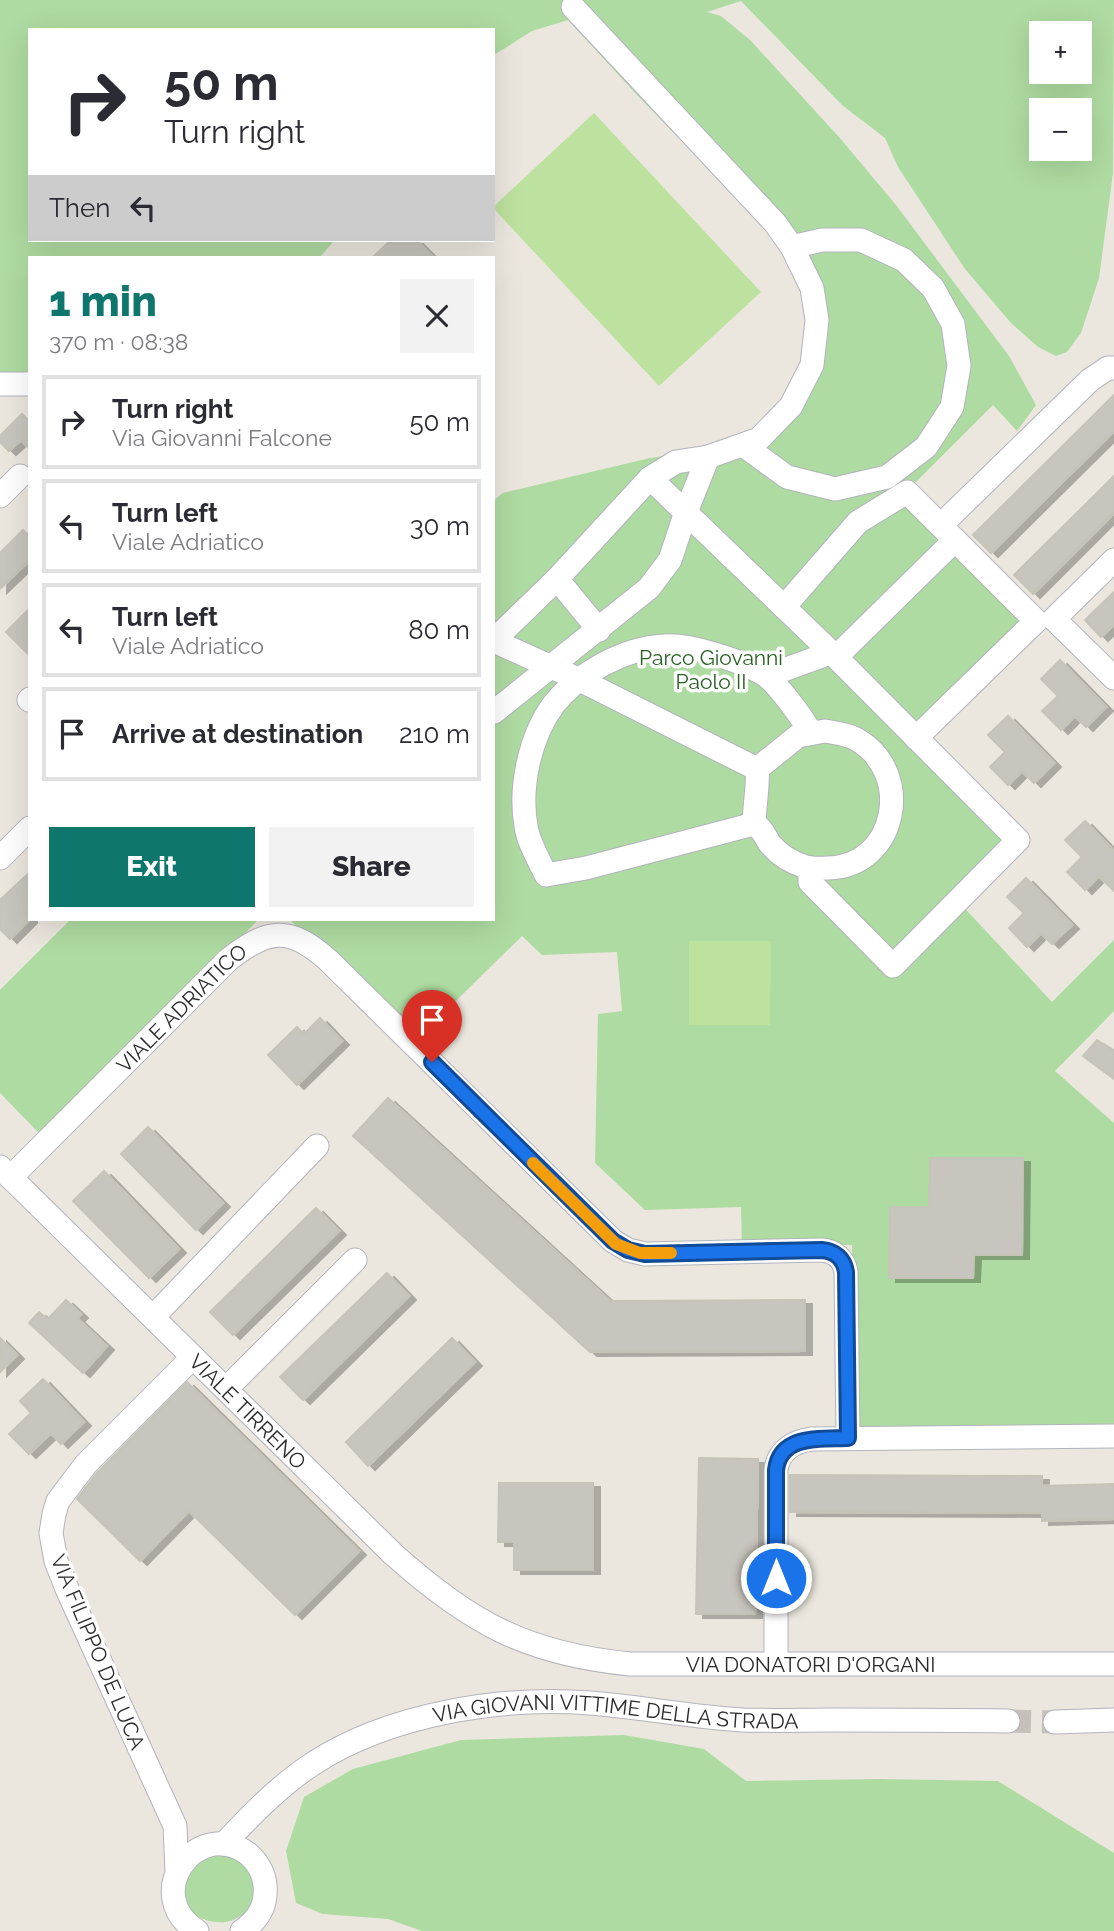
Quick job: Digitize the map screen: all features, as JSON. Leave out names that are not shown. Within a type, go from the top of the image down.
[{"type":"street","points":[[495,639],[557,579],[650,478],[676,462],[708,457],[759,439],[791,406],[812,365],[817,320],[814,299],[812,288],[792,247],[775,223],[573,7]]},
{"type":"street","points":[[743,445],[787,477],[835,489],[887,477],[926,447],[952,407],[959,366],[953,324],[933,288],[904,260],[861,240],[822,240],[792,247]]},
{"type":"street","points":[[767,676],[833,655],[1090,380],[1111,368]]},
{"type":"street","points":[[0,384],[28,384]]},
{"type":"street","points":[[495,711],[649,588],[670,560],[708,457]]},
{"type":"street","points":[[0,496],[20,476]]},
{"type":"street","points":[[650,478],[833,655],[1018,840],[893,966],[810,881],[810,868]]},
{"type":"street","points":[[783,607],[858,522],[907,492],[1036,621],[916,738]]},
{"type":"street","points":[[1114,560],[1054,619],[1114,678]]},
{"type":"street","points":[[557,579],[599,630]]},
{"type":"street","points":[[495,640],[757,769]]},
{"type":"street","points":[[757,769],[798,736],[825,731],[853,737],[871,749],[884,765],[892,789],[891,817],[878,843],[858,860],[840,867],[810,868],[791,861],[772,847],[760,827],[754,824],[586,868],[546,875],[526,828],[524,781],[535,741],[554,705],[580,680],[618,656],[665,646],[715,653],[767,676],[806,722],[811,733]]},
{"type":"street","points":[[754,824],[757,769]]},
{"type":"street","points":[[0,858],[28,830]]},
{"type":"street","name":"VIALE ADRIATICO","points":[[5,1172],[228,960],[265,938],[294,936],[308,943],[328,960],[622,1247],[645,1254],[822,1250],[839,1257],[846,1272],[848,1438]]},
{"type":"street","points":[[153,1317],[317,1146]]},
{"type":"street","name":"VIALE TIRRENO","points":[[5,1172],[405,1565],[464,1610],[510,1637]]},
{"type":"street","points":[[226,1390],[355,1260]]},
{"type":"street","name":"VIA FILIPPO DE LUCA","points":[[175,1826],[67,1588],[56,1561],[51,1527],[58,1502],[78,1473],[193,1357]]},
{"type":"street","points":[[776,1663],[777,1463],[787,1448],[801,1441],[848,1438],[1114,1436]]},
{"type":"street","name":"VIA DONATORI D'ORGANI","points":[[510,1637],[554,1652],[618,1663],[654,1665],[1114,1664]]},
{"type":"street","name":"VIA GIOVANI VITTIME DELLA STRADA","points":[[177,1872],[184,1860],[213,1846],[312,1764],[359,1739],[416,1720],[489,1706],[575,1702],[744,1720],[1008,1721]]},
{"type":"street","points":[[1055,1722],[1114,1720]]},
{"type":"street","points":[[250,1855],[253,1813]]},
{"type":"street","points":[[175,1826],[213,1846],[238,1848],[250,1855],[260,1867],[266,1894],[260,1913],[242,1931]]},
{"type":"street","points":[[175,1826],[177,1872],[173,1886],[174,1901],[180,1915],[192,1929]]},
{"type":"green space","name":"Parco Giovanni Paolo II","points":[[0,0],[1114,0],[1113,173],[1099,278],[1081,333],[1067,352],[1056,356],[1038,347],[1011,323],[965,269],[898,167],[885,138],[842,105],[741,1],[707,12],[721,16],[750,40],[839,137],[896,205],[1009,356],[1036,405],[1017,431],[993,405],[907,491],[1036,621],[916,738],[1018,840],[957,900],[1052,1002],[1114,940],[1114,1011],[1055,1071],[1114,1123],[1114,1426],[857,1427],[852,1245],[742,1246],[741,1207],[645,1210],[595,1163],[598,1014],[622,1011],[617,952],[542,955],[522,936],[417,1039],[291,921],[495,921],[495,499],[503,493],[650,458],[692,452],[757,429],[783,403],[802,366],[810,326],[797,272],[772,234],[568,20],[532,31],[495,54],[495,28],[28,28],[28,242],[333,242],[321,256],[28,256],[28,379],[0,379]]},
{"type":"green space","points":[[594,113],[761,292],[659,386],[495,210],[495,205]]},
{"type":"green space","points":[[69,921],[257,921],[43,1137],[0,1093],[0,990]]},
{"type":"green space","points":[[689,941],[771,941],[770,1025],[689,1025]]},
{"type":"green space","points":[[624,1735],[704,1749],[746,1781],[998,1781],[1114,1853],[1114,1931],[422,1931],[388,1919],[323,1914],[296,1903],[286,1851],[304,1797],[353,1769],[461,1740]]},
{"type":"green space","points":[[221,1851],[249,1868],[253,1873],[255,1887],[253,1899],[241,1916],[213,1922],[188,1910],[184,1903],[182,1884],[184,1873],[190,1866]]},
{"type":"building","points":[[389,242],[418,242],[432,256],[374,256]]},
{"type":"building","points":[[1114,395],[1114,431],[991,553],[973,535]]},
{"type":"building","points":[[22,414],[28,420],[28,447],[21,440],[9,451],[0,442],[0,436]]},
{"type":"building","points":[[1114,476],[1114,513],[1033,594],[1014,575]]},
{"type":"building","points":[[23,530],[28,535],[28,562],[0,589],[0,553]]},
{"type":"building","points":[[1114,592],[1114,625],[1101,637],[1085,620]]},
{"type":"building","points":[[28,610],[28,654],[6,632]]},
{"type":"building","points":[[1060,660],[1106,707],[1086,727],[1075,716],[1061,730],[1042,711],[1058,696],[1041,679]]},
{"type":"building","points":[[1008,716],[1054,763],[1034,783],[1022,771],[1008,785],[990,767],[1005,752],[988,735]]},
{"type":"building","points":[[1085,821],[1114,851],[1114,891],[1099,876],[1085,890],[1067,872],[1082,857],[1065,840]]},
{"type":"building","points":[[28,874],[28,921],[10,939],[0,929],[0,900]]},
{"type":"building","points":[[1026,878],[1072,925],[1052,944],[1041,933],[1027,947],[1009,928],[1024,913],[1007,897]]},
{"type":"building","points":[[320,1018],[342,1041],[297,1085],[268,1055],[297,1027],[304,1034]]},
{"type":"building","points":[[1097,1040],[1114,1051],[1114,1079],[1083,1056]]},
{"type":"building","points":[[388,1098],[610,1301],[805,1300],[805,1351],[590,1352],[353,1136]]},
{"type":"building","points":[[148,1127],[223,1203],[196,1230],[121,1154]]},
{"type":"building","points":[[930,1158],[1023,1158],[1022,1255],[974,1255],[973,1278],[889,1278],[890,1207],[929,1207]]},
{"type":"building","points":[[104,1171],[179,1249],[149,1278],[73,1201]]},
{"type":"building","points":[[316,1208],[339,1231],[233,1335],[210,1312]]},
{"type":"building","points":[[387,1273],[409,1296],[303,1400],[280,1377]]},
{"type":"building","points":[[66,1300],[81,1314],[77,1318],[107,1346],[83,1373],[29,1323],[39,1312],[48,1319]]},
{"type":"building","points":[[0,1338],[17,1355],[0,1372]]},
{"type":"building","points":[[452,1338],[475,1362],[368,1466],[346,1442]]},
{"type":"building","points":[[43,1379],[84,1422],[61,1444],[51,1433],[29,1454],[9,1434],[31,1413],[20,1401]]},
{"type":"building","points":[[187,1382],[359,1551],[295,1615],[189,1511],[140,1561],[77,1499],[97,1473]]},
{"type":"building","points":[[699,1458],[758,1459],[755,1614],[696,1614]]},
{"type":"building","points":[[790,1475],[1042,1476],[1042,1486],[1114,1484],[1114,1519],[1042,1521],[1042,1513],[790,1512]]},
{"type":"building","points":[[499,1483],[593,1483],[593,1570],[514,1570],[514,1542],[498,1542]]},
{"type":"tunnel","points":[[1008,1721],[1055,1722]]},
{"type":"slow traffic","points":[[533,1163],[616,1244],[640,1253],[671,1253]]},
{"type":"route","points":[[432,1062],[616,1244],[628,1250],[645,1254],[822,1250],[836,1255],[845,1265],[848,1438],[801,1441],[787,1448],[779,1458],[776,1470],[776,1578]]}]
